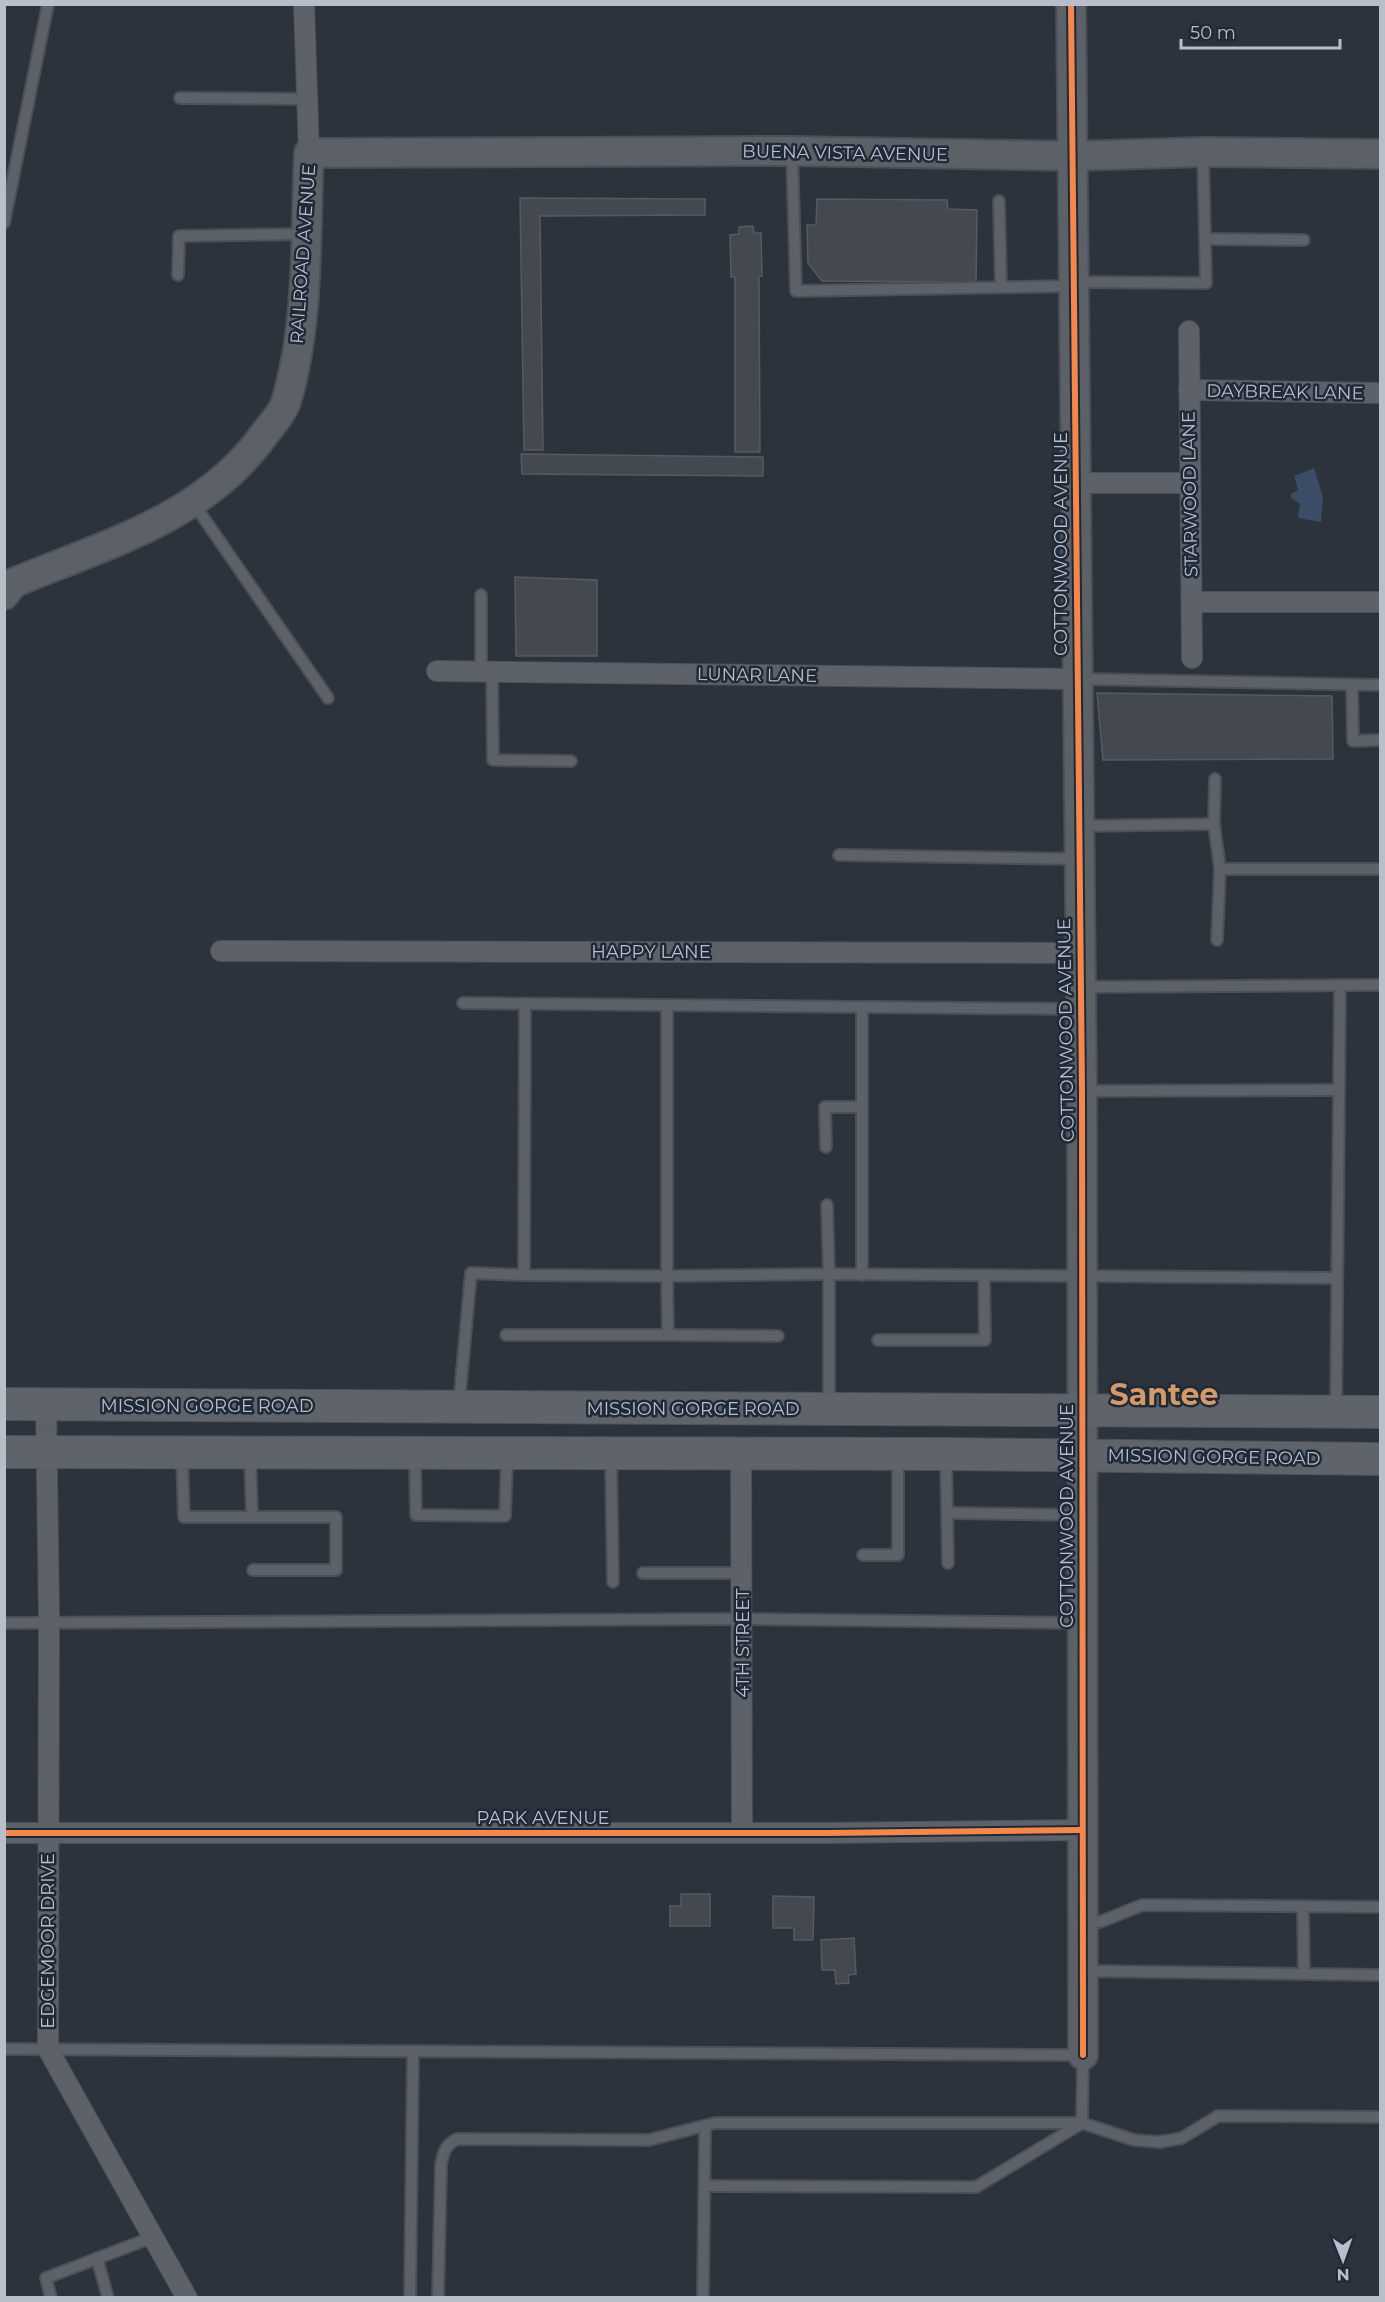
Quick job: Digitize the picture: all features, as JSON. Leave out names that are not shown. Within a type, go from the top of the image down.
[{"type":"main road","name":"MISSION GORGE ROAD","points":[[4,1404],[1380,1412]]},
{"type":"main road","name":"MISSION GORGE ROAD","points":[[4,1452],[946,1454],[1380,1458]]},
{"type":"street","name":"RAILROAD AVENUE","points":[[4,595],[13,583],[194,504],[222,483],[256,447],[286,404],[300,336],[309,153],[304,4]]},
{"type":"street","name":"COTTONWOOD AVENUE","points":[[1071,4],[1072,284],[1082,1092],[1083,2055]]},
{"type":"street","name":"BUENA VISTA AVENUE","points":[[309,153],[792,151],[1073,156],[1203,152],[1380,154]]},
{"type":"street","name":"STARWOOD LANE","points":[[1189,331],[1192,658]]},
{"type":"street","name":"DAYBREAK LANE","points":[[1189,390],[1380,393]]},
{"type":"street","points":[[1076,483],[1190,483]]},
{"type":"street","points":[[1192,602],[1380,602]]},
{"type":"street","name":"LUNAR LANE","points":[[436,671],[1077,679]]},
{"type":"street","name":"HAPPY LANE","points":[[221,951],[1080,953]]},
{"type":"street","name":"EDGEMOOR DRIVE","points":[[46,1404],[49,1623],[48,2049],[187,2298]]},
{"type":"street","name":"4TH STREET","points":[[741,1454],[742,1833]]},
{"type":"street","name":"PARK AVENUE","points":[[4,1833],[742,1833],[1081,1830]]},
{"type":"lane","points":[[4,222],[48,4]]},
{"type":"lane","points":[[180,98],[307,99]]},
{"type":"lane","points":[[792,151],[796,291],[1206,283],[1203,152]]},
{"type":"lane","points":[[999,201],[1001,287]]},
{"type":"lane","points":[[178,275],[179,236],[305,234]]},
{"type":"lane","points":[[1205,239],[1304,240]]},
{"type":"lane","points":[[194,504],[328,698]]},
{"type":"lane","points":[[481,595],[493,759],[571,761]]},
{"type":"lane","points":[[1077,679],[1380,685]]},
{"type":"lane","points":[[1352,685],[1353,741],[1380,740]]},
{"type":"lane","points":[[1215,779],[1214,824],[1220,869],[1217,940]]},
{"type":"lane","points":[[1078,826],[1214,824]]},
{"type":"lane","points":[[839,855],[1079,860]]},
{"type":"lane","points":[[1220,869],[1380,869]]},
{"type":"lane","points":[[1336,1412],[1340,985]]},
{"type":"lane","points":[[463,1003],[862,1008],[1380,985]]},
{"type":"lane","points":[[524,1275],[525,1004]]},
{"type":"lane","points":[[667,1005],[668,1335]]},
{"type":"lane","points":[[862,1008],[862,1275]]},
{"type":"lane","points":[[1082,1092],[1339,1090]]},
{"type":"lane","points":[[826,1147],[825,1107],[862,1107]]},
{"type":"lane","points":[[827,1205],[829,1410]]},
{"type":"lane","points":[[459,1407],[471,1273],[1337,1278]]},
{"type":"lane","points":[[878,1340],[985,1340],[984,1275]]},
{"type":"lane","points":[[506,1335],[778,1336]]},
{"type":"lane","points":[[250,1452],[252,1517]]},
{"type":"lane","points":[[182,1453],[184,1517],[336,1516],[336,1570],[253,1570]]},
{"type":"lane","points":[[415,1453],[417,1515],[505,1516],[507,1453]]},
{"type":"lane","points":[[611,1454],[613,1582]]},
{"type":"lane","points":[[863,1555],[898,1555],[898,1454]]},
{"type":"lane","points":[[946,1454],[948,1563]]},
{"type":"lane","points":[[948,1513],[1083,1515]]},
{"type":"lane","points":[[643,1573],[743,1573]]},
{"type":"lane","points":[[4,1623],[743,1619],[1082,1623]]},
{"type":"lane","points":[[1083,1920],[1100,1922],[1142,1905],[1380,1907]]},
{"type":"lane","points":[[1303,1906],[1304,1974]]},
{"type":"lane","points":[[1082,1971],[1380,1975]]},
{"type":"lane","points":[[4,2049],[1083,2055],[1082,2123]]},
{"type":"lane","points":[[410,2298],[413,2052]]},
{"type":"lane","points":[[438,2298],[441,2165],[444,2151],[449,2144],[469,2138],[650,2140],[715,2123],[1082,2123],[1134,2140],[1160,2142],[1182,2138],[1218,2116],[1380,2117]]},
{"type":"lane","points":[[705,2186],[976,2187],[1082,2123]]},
{"type":"lane","points":[[704,2298],[705,2126]]},
{"type":"lane","points":[[51,2298],[46,2278],[153,2237]]},
{"type":"lane","points":[[97,2258],[108,2298]]},
{"type":"water","points":[[1314,468],[1323,497],[1321,522],[1298,518],[1300,504],[1291,498],[1291,494],[1298,490],[1294,476]]},
{"type":"building","points":[[520,198],[705,199],[705,215],[540,216],[543,450],[524,450]]},
{"type":"building","points":[[817,199],[947,200],[948,209],[977,210],[976,282],[822,281],[808,263],[807,225],[816,225]]},
{"type":"building","points":[[753,226],[754,233],[761,233],[762,276],[759,276],[760,452],[735,452],[735,277],[731,277],[730,235],[739,234],[739,227]]},
{"type":"building","points":[[521,454],[763,457],[763,476],[522,474]]},
{"type":"building","points":[[515,577],[597,580],[597,656],[516,656]]},
{"type":"building","points":[[1097,693],[1332,696],[1333,759],[1103,760]]},
{"type":"building","points":[[681,1894],[710,1894],[710,1926],[670,1926],[670,1906],[681,1906]]},
{"type":"building","points":[[773,1896],[814,1897],[813,1940],[794,1940],[794,1928],[773,1928]]},
{"type":"building","points":[[854,1938],[856,1974],[848,1975],[849,1983],[836,1984],[835,1970],[822,1970],[821,1940]]},
{"type":"cycle path","points":[[1071,4],[1082,1092],[1083,2055]]},
{"type":"cycle path","points":[[4,1833],[826,1833],[1081,1830]]},
{"type":"district","name":"Santee","points":[[1164,1394]]}]
